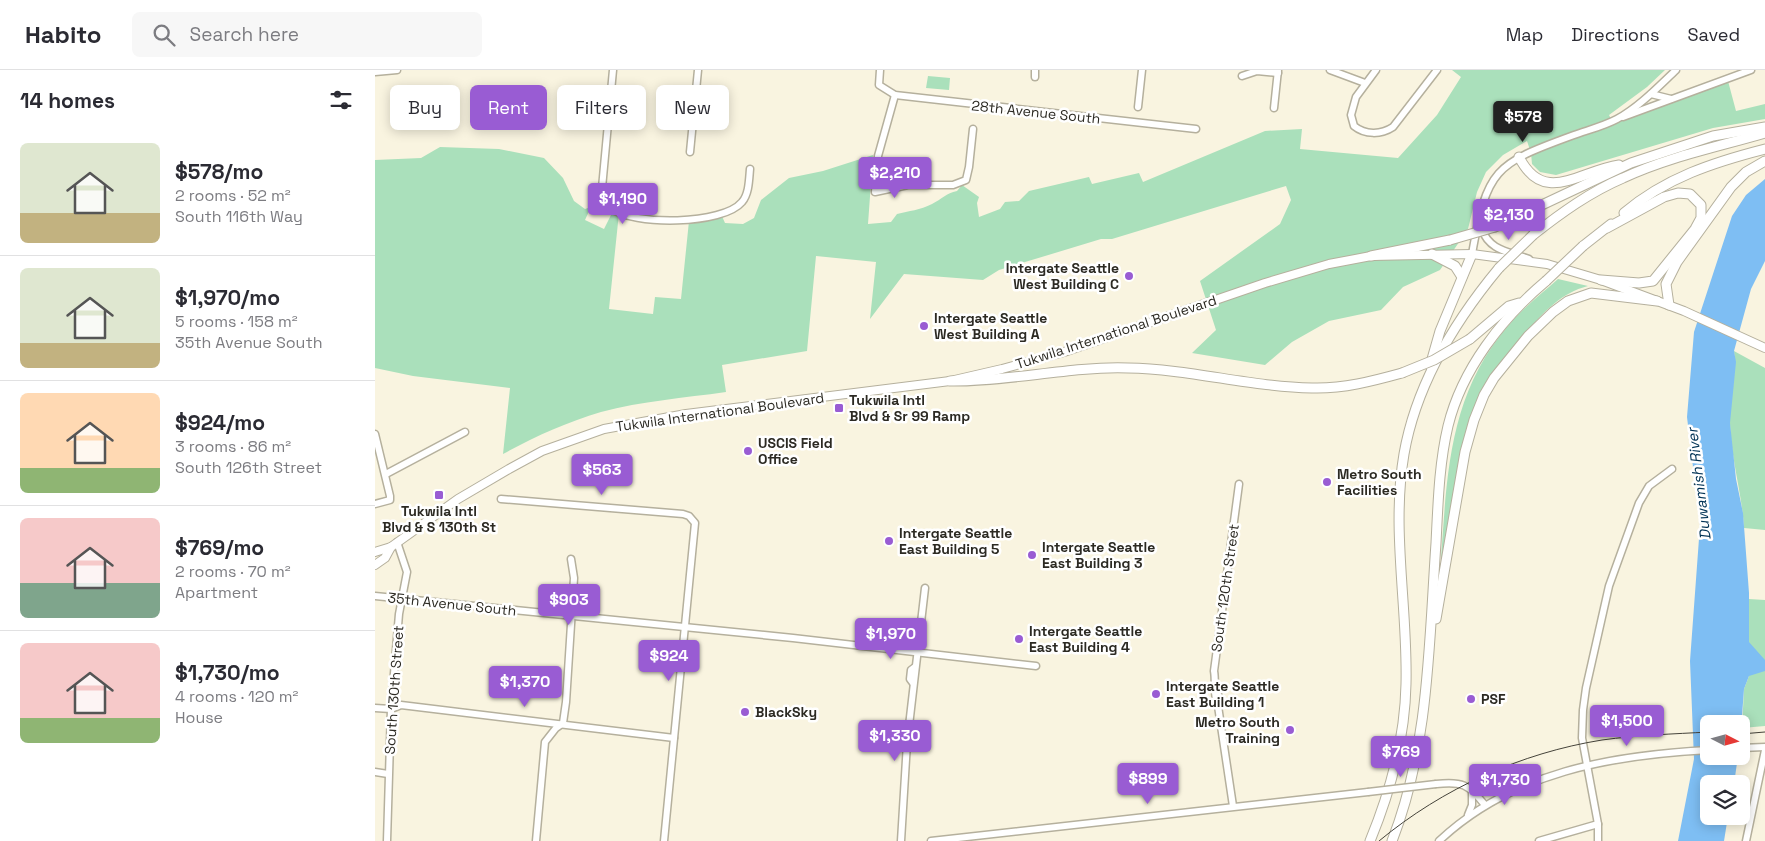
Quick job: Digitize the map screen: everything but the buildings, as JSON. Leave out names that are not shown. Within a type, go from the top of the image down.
[{"type":"highway","points":[[1519,157],[1524,167],[1536,180],[1555,184],[1608,166],[1631,162],[1713,136],[1765,128]]},
{"type":"highway","points":[[1417,410],[1448,338],[1477,294],[1499,268],[1533,234],[1577,204],[1622,178],[1678,158],[1765,133]]},
{"type":"highway","points":[[1391,841],[1402,815],[1414,773],[1420,741],[1429,651],[1441,464],[1449,425],[1468,377],[1489,342],[1519,303],[1546,281],[1583,246],[1654,191],[1677,178],[1717,162],[1765,149]]},
{"type":"highway","points":[[1669,305],[1666,284],[1677,262],[1731,186],[1746,172],[1765,161]]},
{"type":"highway","points":[[1371,256],[1450,240],[1495,227],[1631,162]]},
{"type":"highway","points":[[1601,280],[1639,283],[1653,281],[1699,224],[1701,205],[1690,194],[1672,195],[1607,228]]},
{"type":"highway","points":[[1432,254],[1455,266],[1462,277]]},
{"type":"highway","points":[[1370,841],[1393,778],[1403,726],[1406,683],[1400,499],[1404,454],[1440,331],[1472,254]]},
{"type":"highway","points":[[1429,651],[1465,452],[1474,420],[1484,395],[1494,378],[1528,336],[1553,312],[1568,301],[1591,293],[1657,301]]},
{"type":"highway","points":[[950,381],[981,381],[1092,369],[1127,368],[1177,371],[1286,387],[1314,388],[1368,382],[1402,373],[1434,360],[1470,339],[1509,306],[1519,303]]},
{"type":"main road","name":"Tukwila International Boulevard","points":[[375,552],[394,544],[459,499],[509,469],[542,452],[604,429],[687,414],[950,381],[1064,352],[1265,283],[1329,264],[1371,256],[1472,254],[1539,263],[1601,280],[1669,305],[1765,348]]},
{"type":"main road","name":"Tukwila International Boulevard","points":[[375,565],[385,558],[394,544]]},
{"type":"street","points":[[375,72],[397,70]]},
{"type":"street","points":[[613,70],[602,188],[604,198],[612,209],[641,218],[683,222],[706,218],[741,204],[745,198],[750,169]]},
{"type":"street","points":[[690,152],[698,70]]},
{"type":"street","name":"28th Avenue South","points":[[881,70],[879,85],[895,94],[1196,129]]},
{"type":"street","points":[[1139,108],[1142,70]]},
{"type":"street","points":[[1330,70],[1365,83]]},
{"type":"street","points":[[1376,70],[1355,97],[1351,121],[1360,131],[1385,132],[1393,127],[1437,70]]},
{"type":"street","points":[[1617,119],[1651,94],[1676,70]]},
{"type":"street","points":[[1472,254],[1484,198],[1493,179],[1519,157],[1751,70]]},
{"type":"street","points":[[1242,76],[1257,71],[1278,71],[1275,108]]},
{"type":"street","points":[[895,94],[878,156],[875,192],[908,185],[953,184],[966,180],[973,129]]},
{"type":"street","points":[[1651,94],[1674,99]]},
{"type":"street","points":[[1478,220],[1485,239],[1493,246],[1539,263]]},
{"type":"street","points":[[386,474],[465,432]]},
{"type":"street","points":[[375,434],[378,462],[386,474],[391,496],[386,502],[375,504]]},
{"type":"street","points":[[1598,841],[1598,824],[1582,738],[1583,710],[1609,586],[1640,499],[1649,486],[1671,469]]},
{"type":"street","name":"South 120th Street","points":[[1233,806],[1218,706],[1221,702],[1217,692],[1215,671],[1239,484]]},
{"type":"street","points":[[501,499],[683,514],[693,518],[696,528],[673,738],[664,841]]},
{"type":"street","name":"South 130th Street","points":[[387,841],[391,709],[402,599],[407,572],[394,544]]},
{"type":"street","points":[[536,841],[545,742],[556,728],[563,723],[572,616],[573,578],[571,559]]},
{"type":"street","points":[[901,841],[901,812],[913,682],[916,680],[917,670],[915,667],[925,588]]},
{"type":"street","name":"35th Avenue South","points":[[375,596],[793,638],[1036,666]]},
{"type":"street","points":[[375,708],[391,709],[401,705],[563,723],[606,731],[673,738]]},
{"type":"street","points":[[1746,841],[1763,748],[1750,748]]},
{"type":"street","points":[[1439,841],[1485,805],[1516,788],[1548,776],[1586,766],[1672,752],[1700,750]]},
{"type":"street","points":[[375,772],[388,774]]},
{"type":"street","points":[[931,841],[1436,784],[1458,783],[1472,790],[1485,805]]},
{"type":"street","points":[[1472,790],[1516,788]]},
{"type":"street","points":[[1467,818],[1472,804],[1472,790]]},
{"type":"street","points":[[1539,841],[1598,824]]},
{"type":"green space","points":[[1452,70],[1665,70],[1647,87],[1609,115],[1613,123],[1728,81],[1736,111],[1765,104],[1765,119],[1713,128],[1556,175],[1540,172],[1532,164],[1527,141],[1503,155],[1486,172],[1477,192],[1468,229],[1440,270],[1403,287],[1381,310],[1329,321],[1292,342],[1265,365],[1192,353],[1216,330],[1200,281],[1280,224],[1291,200],[1286,186],[1112,239],[1101,239],[999,270],[983,280],[904,274],[870,319],[876,262],[816,256],[807,351],[722,365],[726,392],[647,402],[601,412],[551,430],[503,454],[510,388],[413,376],[375,368],[375,160],[421,158],[440,147],[499,149],[544,158],[563,178],[574,201],[585,209],[591,207],[585,220],[604,229],[613,211],[619,213],[609,309],[653,314],[655,297],[681,299],[689,221],[721,214],[725,223],[743,224],[754,218],[761,200],[789,178],[823,171],[873,155],[868,224],[891,222],[897,214],[928,206],[957,191],[962,185],[979,197],[977,203],[979,217],[1000,209],[1005,202],[1019,201],[1029,191],[1089,177],[1092,184],[1139,173],[1143,182],[1265,131],[1302,129],[1300,149],[1398,158],[1437,115],[1461,77]]},
{"type":"green space","points":[[928,76],[950,78],[949,90],[926,88]]},
{"type":"green space","points":[[1558,279],[1588,286],[1570,293],[1547,310],[1511,350],[1487,385],[1471,422],[1459,463],[1448,533],[1441,559],[1449,466],[1462,407],[1473,379],[1488,352],[1508,326],[1526,307]]},
{"type":"green space","points":[[1734,351],[1765,368],[1765,530],[1744,528],[1730,424],[1735,369]]},
{"type":"green space","points":[[1749,599],[1765,600],[1765,726],[1750,727],[1750,715],[1743,715],[1744,689],[1749,676]]},
{"type":"water","name":"Duwamish River","points":[[1765,179],[1765,261],[1751,289],[1734,351],[1736,362],[1730,423],[1736,479],[1743,513],[1749,593],[1749,642],[1765,660],[1765,671],[1749,676],[1744,689],[1742,715],[1700,715],[1700,765],[1737,765],[1735,775],[1700,775],[1700,825],[1727,825],[1724,841],[1678,841],[1694,759],[1690,661],[1700,525],[1687,417],[1694,332],[1732,216],[1746,195]]},
{"type":"tram line","points":[[1750,733],[1765,732]]},
{"type":"tram line","points":[[1379,841],[1429,805],[1456,789],[1513,764],[1542,754],[1602,740],[1700,733]]},
{"type":"place","name":"Intergate Seattle West Building C","points":[[1129,276]]},
{"type":"place","name":"Intergate Seattle West Building A","points":[[924,326]]},
{"type":"place","name":"Tukwila Intl Blvd & Sr 99 Ramp","points":[[839,408]]},
{"type":"place","name":"USCIS Field Office","points":[[748,451]]},
{"type":"place","name":"Metro South Facilities","points":[[1327,482]]},
{"type":"place","name":"Tukwila Intl Blvd & S 130th St","points":[[439,495]]},
{"type":"place","name":"Intergate Seattle East Building 5","points":[[889,541]]},
{"type":"place","name":"Intergate Seattle East Building 3","points":[[1032,555]]},
{"type":"place","name":"Intergate Seattle East Building 4","points":[[1019,639]]},
{"type":"place","name":"Intergate Seattle East Building 1","points":[[1156,694]]},
{"type":"place","name":"PSF","points":[[1471,699]]},
{"type":"place","name":"BlackSky","points":[[745,712]]},
{"type":"place","name":"Metro South Training","points":[[1290,730]]}]
